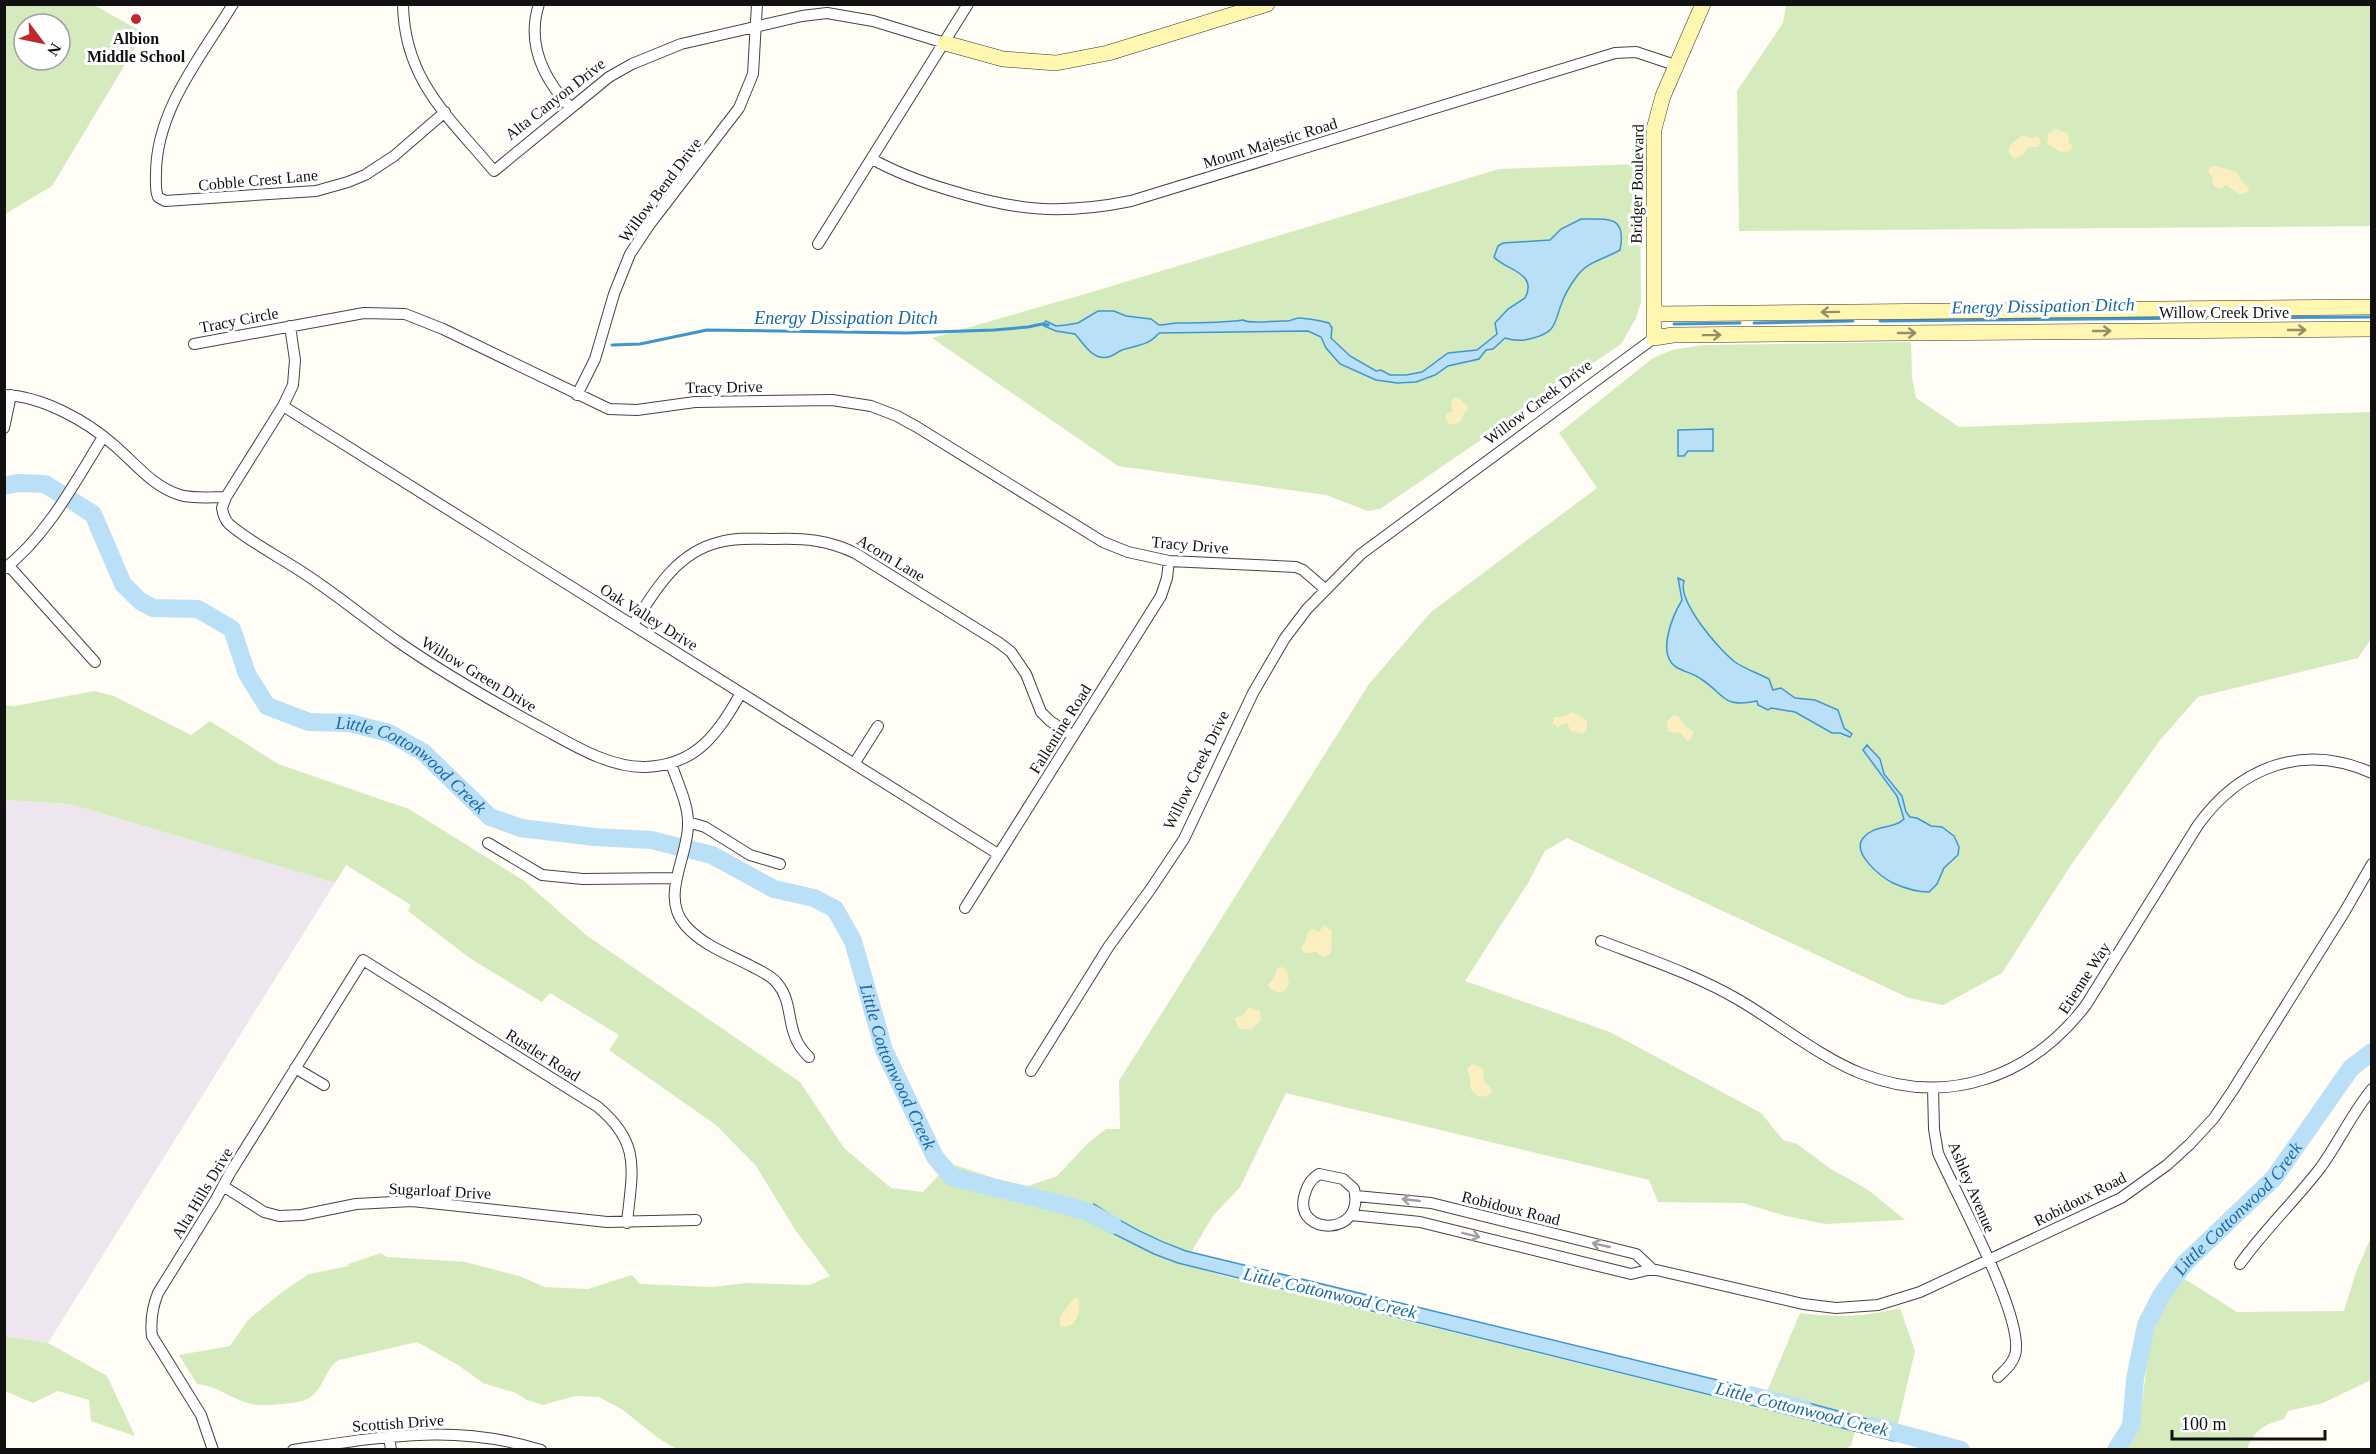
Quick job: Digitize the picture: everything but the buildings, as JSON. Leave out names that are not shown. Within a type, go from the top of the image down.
[{"type":"street","name":"Cobble Crest Lane","points":[[233,4],[179,91],[163,124],[156,162],[158,197],[165,201],[306,192],[332,187],[365,175],[380,166],[445,112]]},
{"type":"street","points":[[403,4],[404,35],[413,64],[424,85],[445,112]]},
{"type":"street","points":[[539,4],[534,31],[537,55],[558,95],[570,107]]},
{"type":"street","name":"Willow Bend Drive","points":[[577,395],[595,359],[614,294],[630,254],[650,224],[739,108],[753,74],[757,4]]},
{"type":"street","points":[[818,244],[968,4]]},
{"type":"street","name":"Alta Canyon Drive","points":[[445,112],[494,171],[609,77],[656,53],[681,44],[802,16],[827,13],[847,15],[1003,59],[1056,63],[1108,53],[1267,4]]},
{"type":"street","name":"Bridger Boulevard","points":[[1654,338],[1654,129],[1675,65],[1703,4]]},
{"type":"street","name":"Mount Majestic Road","points":[[872,159],[916,180],[988,202],[1023,209],[1059,211],[1096,208],[1142,197],[1615,53],[1636,52],[1675,65]]},
{"type":"street","name":"Willow Creek Drive","points":[[1654,314],[2372,307]]},
{"type":"street","name":"Tracy Drive","points":[[290,326],[364,314],[405,314],[443,329],[577,395],[609,409],[623,411],[695,402],[832,400],[871,406],[917,427],[1103,542],[1128,552],[1169,561],[1296,567],[1303,570],[1325,589]]},
{"type":"street","points":[[4,428],[8,395],[30,398],[48,405],[103,437],[140,472],[166,489],[181,495],[226,497],[283,406],[293,385],[295,373],[290,326]]},
{"type":"street","name":"Tracy Circle","points":[[194,344],[290,326]]},
{"type":"street","name":"Willow Creek Drive","points":[[1031,1071],[1109,946],[1174,855],[1201,806],[1253,693],[1290,630],[1325,589],[1361,555],[1654,338],[1709,335],[2372,329]]},
{"type":"street","name":"Oak Valley Drive","points":[[283,406],[998,854]]},
{"type":"street","points":[[95,663],[7,567],[23,552],[56,511],[103,437]]},
{"type":"street","name":"Willow Green Drive","points":[[226,497],[222,508],[228,523],[307,575],[397,641],[476,692],[561,739],[618,764],[646,767],[671,763],[690,755],[715,734],[741,693]]},
{"type":"street","name":"Acorn Lane","points":[[633,625],[664,578],[676,565],[705,547],[740,539],[821,540],[840,545],[855,553],[998,642],[1020,662],[1041,712],[1073,736]]},
{"type":"street","name":"Fallentine Road","points":[[965,908],[1161,596],[1167,578],[1169,561]]},
{"type":"street","points":[[854,764],[879,726]]},
{"type":"street","name":"Etienne Way","points":[[1601,941],[1682,972],[1722,991],[1859,1073],[1887,1082],[1933,1088],[1975,1082],[2003,1073],[2029,1060],[2049,1046],[2068,1028],[2086,1005],[2198,825],[2211,807],[2228,791],[2247,777],[2266,768],[2303,760],[2331,761],[2372,773]]},
{"type":"street","points":[[671,763],[688,827],[682,863],[674,889],[675,900],[683,923],[702,940],[764,973],[778,983],[785,998],[793,1037],[800,1049],[809,1057]]},
{"type":"street","points":[[688,827],[705,827],[750,855],[780,864]]},
{"type":"street","points":[[488,843],[542,875],[583,879],[677,878]]},
{"type":"street","name":"Robidoux Road","points":[[1652,1269],[1636,1254],[1431,1203],[1356,1196],[1350,1184],[1343,1179],[1326,1174],[1319,1174],[1307,1185],[1302,1205],[1304,1212],[1314,1222],[1331,1227],[1345,1223],[1352,1215],[1420,1222],[1631,1274],[1652,1269],[1803,1304],[1856,1308],[1905,1297],[2121,1198],[2167,1165],[2190,1144],[2214,1118],[2233,1090],[2346,911],[2372,864]]},
{"type":"street","name":"Alta Hills Drive","points":[[213,1449],[196,1407],[152,1336],[150,1323],[152,1308],[158,1293],[363,960]]},
{"type":"street","name":"Rustler Road","points":[[363,960],[598,1107],[614,1120],[631,1153],[632,1170],[627,1223]]},
{"type":"street","points":[[295,1068],[324,1085]]},
{"type":"street","name":"Ashley Avenue","points":[[1933,1088],[1934,1129],[1938,1153],[2012,1317],[2016,1341],[2015,1355],[2009,1367],[1998,1377]]},
{"type":"street","points":[[2240,1264],[2261,1234],[2306,1186],[2322,1165],[2372,1089]]},
{"type":"street","name":"Sugarloaf Drive","points":[[223,1186],[264,1212],[279,1216],[302,1215],[356,1204],[412,1201],[627,1223],[696,1220]]},
{"type":"street","points":[[1352,1215],[1356,1196]]},
{"type":"street","name":"Scottish Drive","points":[[293,1449],[389,1436],[432,1433],[496,1438],[541,1449]]},
{"type":"street","points":[[389,1436],[391,1449]]},
{"type":"shaded area","points":[[4,800],[70,804],[335,883],[48,1343],[5,1336]]},
{"type":"green space","points":[[5,4],[94,5],[144,33],[52,186],[5,214]]},
{"type":"green space","points":[[1786,5],[2371,5],[2371,226],[1739,231],[1737,91],[1783,23]]},
{"type":"green space","points":[[1640,164],[1641,303],[1636,318],[1621,344],[1380,509],[1368,511],[1326,495],[1118,466],[932,338],[1499,169]]},
{"type":"green space","points":[[1911,342],[1912,378],[1916,398],[1959,427],[2371,412],[2371,639],[2358,658],[2198,697],[2160,740],[2071,865],[2002,973],[1943,1005],[1909,998],[1567,838],[1545,851],[1528,883],[1465,981],[1610,1032],[1761,1113],[1783,1140],[1797,1144],[1831,1169],[1867,1189],[1905,1220],[1825,1224],[1786,1216],[1743,1203],[1658,1202],[1649,1180],[1286,1093],[1240,1187],[1213,1216],[1184,1264],[1224,1276],[1760,1408],[1800,1313],[1850,1316],[1900,1308],[1915,1351],[1897,1427],[1859,1416],[1851,1446],[1846,1449],[677,1449],[658,1438],[623,1410],[599,1397],[575,1396],[543,1405],[527,1400],[516,1393],[483,1383],[458,1365],[417,1342],[339,1360],[330,1368],[318,1389],[309,1398],[296,1402],[267,1405],[250,1404],[213,1388],[197,1384],[179,1355],[230,1346],[248,1320],[282,1292],[309,1274],[349,1266],[348,1264],[381,1253],[387,1257],[465,1262],[519,1276],[545,1287],[588,1289],[632,1275],[640,1284],[712,1287],[747,1283],[810,1285],[830,1276],[796,1231],[756,1166],[716,1125],[609,1050],[619,1035],[550,993],[542,1002],[471,959],[408,911],[411,905],[346,865],[335,883],[70,804],[5,800],[4,705],[15,706],[94,691],[114,696],[191,735],[210,721],[278,764],[409,809],[523,880],[586,935],[800,1082],[844,1148],[891,1188],[923,1192],[938,1176],[955,1165],[997,1179],[1028,1186],[1057,1176],[1088,1143],[1106,1129],[1120,1129],[1119,1081],[1369,684],[1431,612],[1597,488],[1559,433],[1653,358],[1672,350],[1702,345]]},
{"type":"green space","points":[[2371,1237],[2371,1380],[2323,1403],[2288,1411],[2284,1419],[2271,1423],[2257,1432],[2247,1449],[2124,1449],[2133,1440],[2141,1412],[2153,1315],[2166,1292],[2180,1276],[2237,1312],[2344,1311],[2356,1272]]},
{"type":"green space","points":[[4,1336],[48,1343],[107,1376],[135,1436],[91,1421],[89,1400],[58,1391],[33,1403],[5,1391]]},
{"type":"sand","points":[[2055,129],[2068,133],[2069,143],[2073,146],[2070,151],[2060,152],[2047,144],[2048,134]]},
{"type":"sand","points":[[2022,135],[2031,138],[2038,136],[2041,142],[2038,147],[2029,147],[2023,155],[2015,159],[2009,154],[2009,146]]},
{"type":"sand","points":[[2215,166],[2237,172],[2242,182],[2248,186],[2249,191],[2240,195],[2226,185],[2217,188],[2212,184],[2213,178],[2208,172],[2210,167]]},
{"type":"sand","points":[[1454,397],[1459,398],[1469,408],[1462,420],[1454,425],[1448,423],[1445,417],[1453,411],[1451,402]]},
{"type":"sand","points":[[1573,712],[1587,721],[1587,729],[1583,734],[1571,731],[1567,723],[1558,727],[1553,724],[1554,717],[1562,717]]},
{"type":"sand","points":[[1674,715],[1694,732],[1691,739],[1687,741],[1681,733],[1668,732],[1667,721]]},
{"type":"sand","points":[[1324,925],[1332,931],[1331,953],[1324,957],[1316,952],[1304,953],[1301,948],[1306,941],[1307,933],[1312,929],[1319,932]]},
{"type":"sand","points":[[1283,967],[1287,971],[1289,984],[1285,991],[1279,993],[1270,989],[1268,984],[1274,978],[1277,968]]},
{"type":"sand","points":[[1249,1007],[1260,1011],[1261,1020],[1251,1030],[1238,1028],[1235,1018],[1243,1015]]},
{"type":"sand","points":[[1472,1064],[1483,1068],[1484,1081],[1492,1089],[1487,1096],[1479,1097],[1470,1088],[1467,1069]]},
{"type":"sand","points":[[1075,1297],[1079,1299],[1079,1310],[1074,1323],[1060,1326],[1060,1316]]},
{"type":"water","points":[[1581,219],[1613,221],[1621,230],[1620,250],[1581,271],[1562,301],[1550,330],[1541,336],[1526,340],[1505,338],[1493,349],[1486,350],[1479,359],[1448,366],[1435,375],[1416,382],[1397,383],[1376,380],[1340,364],[1326,348],[1321,337],[1308,331],[1159,333],[1148,342],[1103,358],[1089,351],[1075,334],[1056,331],[1044,326],[1046,321],[1056,326],[1078,323],[1098,311],[1114,311],[1126,316],[1151,319],[1159,325],[1243,320],[1289,321],[1299,318],[1319,320],[1329,323],[1332,328],[1331,338],[1350,356],[1376,371],[1381,370],[1390,375],[1422,372],[1448,353],[1477,350],[1497,334],[1495,323],[1508,309],[1525,298],[1528,289],[1527,282],[1518,272],[1494,257],[1498,246],[1503,243],[1550,240],[1561,229]]},
{"type":"water","points":[[1713,429],[1713,451],[1688,451],[1684,456],[1678,456],[1678,430]]},
{"type":"water","points":[[1678,578],[1684,581],[1684,590],[1693,612],[1728,656],[1769,679],[1773,690],[1781,688],[1795,698],[1815,700],[1838,710],[1844,728],[1852,734],[1850,737],[1832,733],[1795,712],[1771,708],[1768,710],[1758,705],[1757,701],[1737,703],[1725,699],[1698,677],[1676,667],[1670,661],[1667,644],[1674,615],[1682,600]]},
{"type":"water","points":[[1867,745],[1880,759],[1884,774],[1902,796],[1906,812],[1910,817],[1917,818],[1931,826],[1942,827],[1954,836],[1959,847],[1958,855],[1944,868],[1937,884],[1929,892],[1910,889],[1888,880],[1869,864],[1861,851],[1860,844],[1867,834],[1894,825],[1904,819],[1897,796],[1863,750]]},
{"type":"water","points":[[1094,1204],[1139,1230],[1186,1251],[1775,1394],[1767,1409],[1178,1263],[1154,1254],[1088,1221]]},
{"type":"water","points":[[1783,1396],[1897,1427],[1894,1441],[1775,1411]]},
{"type":"waterway","name":"Energy Dissipation Ditch","points":[[2234,318],[2372,317]]},
{"type":"waterway","name":"Energy Dissipation Ditch","points":[[1880,321],[2206,318]]},
{"type":"waterway","name":"Energy Dissipation Ditch","points":[[1754,323],[1853,321]]},
{"type":"waterway","name":"Energy Dissipation Ditch","points":[[1674,324],[1740,323]]},
{"type":"waterway","name":"Energy Dissipation Ditch","points":[[612,345],[640,344],[707,330],[906,333],[994,330],[1048,325]]},
{"type":"waterway","name":"Little Cottonwood Creek","points":[[4,486],[18,483],[45,484],[93,514],[123,584],[140,601],[153,608],[198,609],[232,629],[247,674],[267,706],[309,722],[350,723],[389,733],[423,752],[490,817],[521,828],[594,837],[651,840],[712,855],[774,889],[814,898],[835,909],[853,941],[884,1050],[935,1157],[952,1177],[1088,1212],[1113,1225]]},
{"type":"waterway","name":"Little Cottonwood Creek","points":[[2116,1450],[2131,1426],[2135,1379],[2146,1325],[2162,1294],[2185,1263],[2274,1178],[2351,1068],[2372,1052]]},
{"type":"waterway","name":"Little Cottonwood Creek","points":[[1750,1395],[1804,1409]]},
{"type":"waterway","name":"Little Cottonwood Creek","points":[[1872,1426],[1961,1450]]},
{"type":"place","name":"Albion Middle School","points":[[136,19]]}]
